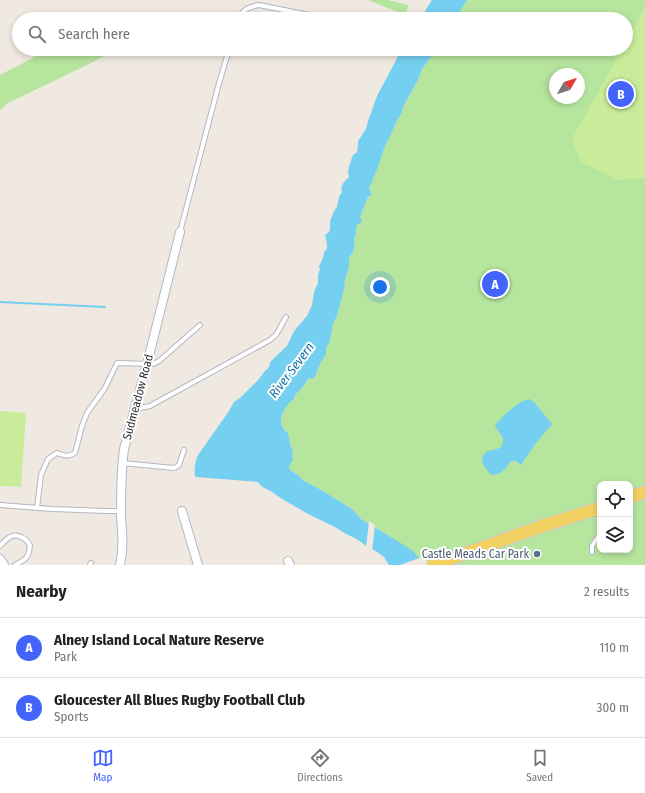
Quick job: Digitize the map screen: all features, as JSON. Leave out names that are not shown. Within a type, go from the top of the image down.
[{"type":"main road","points":[[633,496],[645,492]]},
{"type":"main road","points":[[433,565],[545,525],[597,509]]},
{"type":"street","name":"Sudmeadow Road","points":[[120,565],[123,535],[121,510],[122,463],[124,449],[180,232]]},
{"type":"street","points":[[182,511],[198,565]]},
{"type":"street","points":[[0,559],[4,565]]},
{"type":"lane","points":[[243,12],[249,7],[259,5],[294,12]]},
{"type":"lane","points":[[180,232],[227,56]]},
{"type":"lane","points":[[134,410],[150,406],[270,340],[276,335],[286,317]]},
{"type":"lane","points":[[37,508],[41,475],[48,459],[57,453],[65,456],[75,453],[87,413],[105,388],[117,363],[153,364],[159,362],[200,325]]},
{"type":"lane","points":[[122,463],[174,468],[179,465],[184,450]]},
{"type":"lane","points":[[0,505],[5,504],[37,508],[106,511],[121,510]]},
{"type":"lane","points":[[0,546],[9,537],[13,536],[24,538],[30,545],[28,557],[14,565]]},
{"type":"lane","points":[[592,552],[592,546],[597,538]]},
{"type":"green space","points":[[368,0],[388,0],[409,5],[406,12],[398,12]]},
{"type":"green space","points":[[467,0],[645,0],[645,565],[429,565],[381,531],[361,519],[352,509],[304,481],[290,470],[289,467],[293,451],[288,433],[282,425],[282,415],[290,402],[294,399],[295,395],[309,378],[315,377],[326,354],[326,348],[330,341],[333,324],[337,316],[349,268],[349,257],[353,252],[355,244],[354,240],[356,227],[368,197],[371,195],[369,189],[384,149],[402,113],[403,107],[418,80],[422,69],[431,56],[633,56],[633,12],[459,12]]},
{"type":"green space","points":[[645,7],[645,178],[618,180],[581,162],[572,139],[618,56],[633,56],[633,28]]},
{"type":"green space","points":[[37,56],[104,56],[8,103],[0,110],[0,75]]},
{"type":"green space","points":[[0,411],[26,413],[21,487],[0,486]]},
{"type":"water","points":[[432,0],[467,0],[459,12],[424,12]]},
{"type":"water","name":"River Severn","points":[[398,56],[432,56],[422,69],[418,80],[403,107],[402,113],[384,149],[369,189],[372,195],[368,197],[360,217],[362,222],[356,227],[354,240],[355,244],[353,252],[349,258],[349,268],[344,289],[337,316],[333,324],[330,341],[326,348],[326,354],[315,377],[312,379],[309,378],[295,395],[294,399],[284,411],[281,420],[284,429],[288,433],[293,451],[293,459],[289,467],[290,470],[304,481],[352,509],[361,519],[412,550],[418,557],[429,565],[389,565],[384,557],[355,538],[282,499],[261,486],[258,482],[195,476],[195,463],[198,455],[234,402],[259,379],[269,367],[270,362],[287,346],[294,331],[307,316],[312,305],[314,292],[318,283],[319,266],[324,252],[327,249],[325,235],[329,232],[330,221],[342,192],[342,185],[349,177],[349,166],[353,155],[357,152],[358,141],[366,129],[377,96]]},
{"type":"water","points":[[529,399],[534,402],[552,424],[536,443],[521,465],[516,461],[511,461],[501,472],[492,475],[485,468],[482,459],[485,453],[498,449],[502,445],[503,440],[495,425],[506,413],[520,403]]},
{"type":"pier","points":[[369,521],[375,525],[372,551],[366,548]]},
{"type":"pier","points":[[422,557],[431,565],[400,565]]},
{"type":"waterway","points":[[0,302],[105,307]]},
{"type":"place","name":"Gloucester All Blues Rugby Football Club","points":[[621,94]]},
{"type":"place","name":"Alney Island Local Nature Reserve","points":[[495,284]]},
{"type":"place","name":"Castle Meads Car Park","points":[[537,554]]}]
